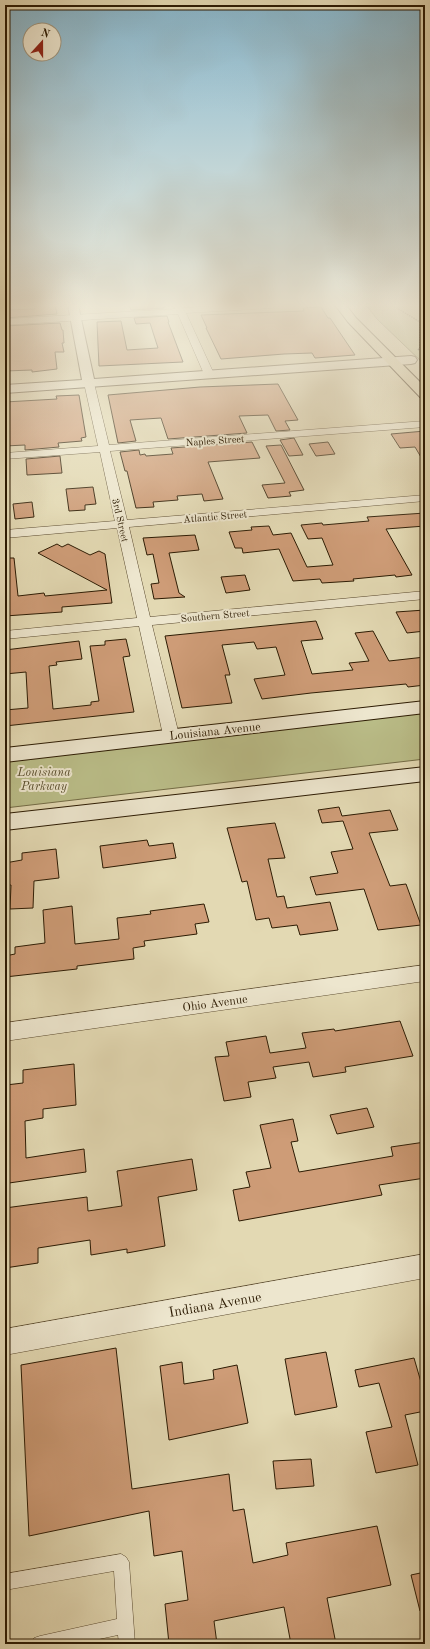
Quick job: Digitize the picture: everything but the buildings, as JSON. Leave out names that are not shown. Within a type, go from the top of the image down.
[{"type":"main road","points":[[413,382],[425,394]]},
{"type":"street","points":[[5,389],[103,382]]},
{"type":"street","name":"3rd Street","points":[[89,383],[171,735]]},
{"type":"street","name":"Naples Street","points":[[5,456],[425,424]]},
{"type":"street","name":"Atlantic Street","points":[[5,534],[425,498]]},
{"type":"street","name":"Southern Street","points":[[5,635],[425,595]]},
{"type":"street","name":"Louisiana Avenue","points":[[5,755],[171,735],[425,708]]},
{"type":"street","points":[[5,822],[425,774]]},
{"type":"street","name":"Ohio Avenue","points":[[5,1032],[425,973]]},
{"type":"street","name":"Indiana Avenue","points":[[5,1342],[425,1266]]},
{"type":"lane","points":[[5,1582],[121,1562],[127,1644]]},
{"type":"lane","points":[[46,1643],[126,1625]]},
{"type":"green space","name":"Louisiana Parkway","points":[[425,713],[425,759],[5,808],[5,759]]}]
